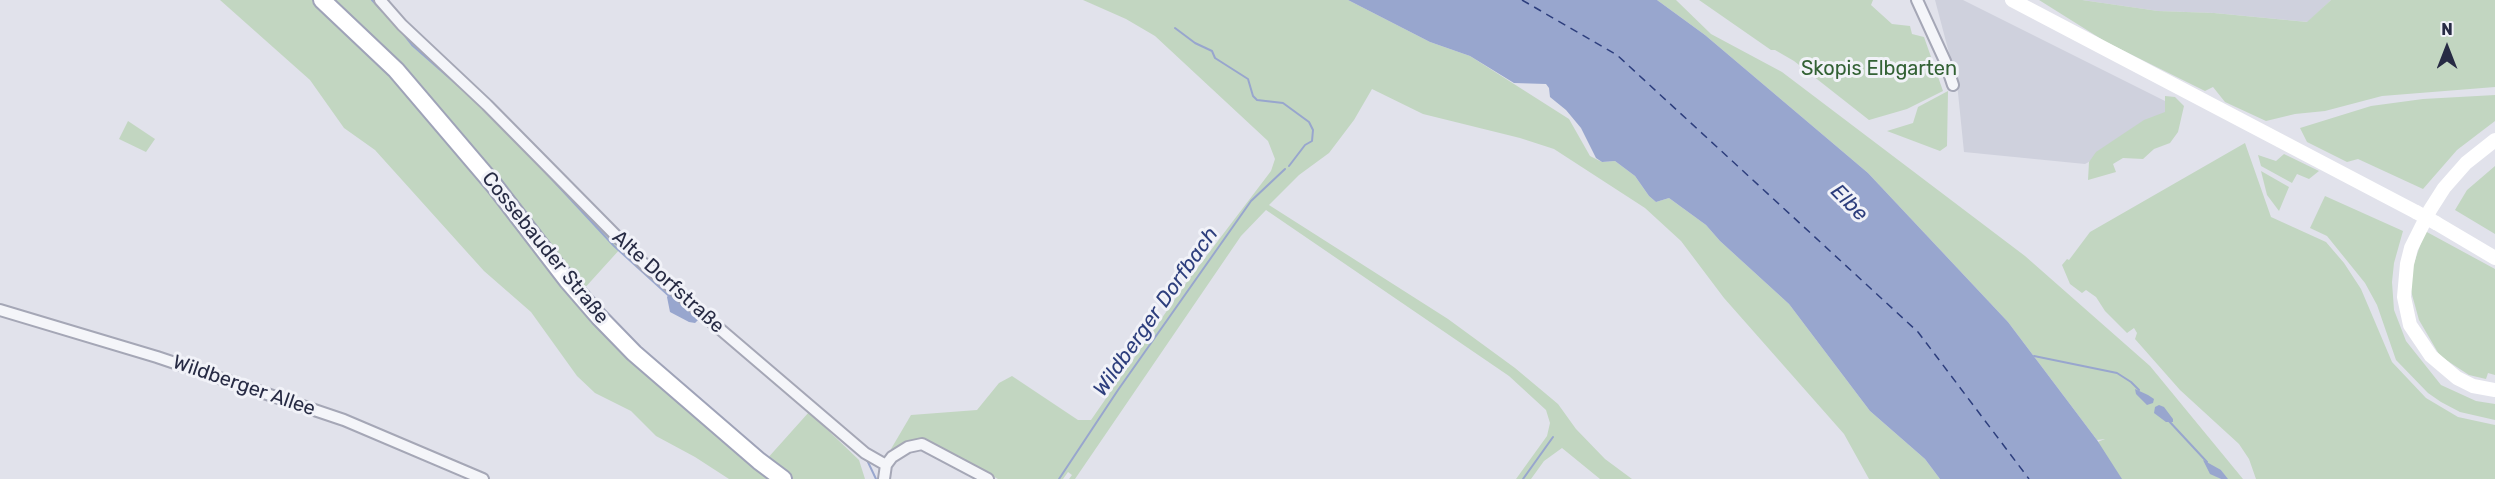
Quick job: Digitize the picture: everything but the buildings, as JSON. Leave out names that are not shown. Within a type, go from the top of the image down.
[{"type":"main road","name":"Cossebauder Straße","points":[[322,0],[396,70],[494,185],[567,280],[599,317],[634,353],[783,479]]},
{"type":"main road","points":[[2012,0],[2416,212],[2495,258]]},
{"type":"main road","points":[[2495,140],[2444,188],[2416,234],[2407,264],[2404,297],[2415,335],[2431,356],[2457,378],[2473,386],[2495,390]]},
{"type":"street","name":"Alte Dorfstraße","points":[[380,0],[410,33],[487,105],[645,265],[865,453],[886,465]]},
{"type":"street","points":[[1917,0],[1945,61],[1953,85]]},
{"type":"street","name":"Wildberger Allee","points":[[0,310],[167,360],[333,416],[483,479]]},
{"type":"street","points":[[884,479],[886,465],[892,457],[908,447],[922,444],[988,479]]},
{"type":"shaded area","points":[[1935,0],[1963,0],[2175,106],[2179,113],[2085,164],[1964,152],[1957,83]]},
{"type":"shaded area","points":[[2082,0],[2331,0],[2308,22],[2214,13],[2158,11]]},
{"type":"green space","points":[[220,0],[314,0],[393,75],[488,185],[564,285],[775,479],[729,479],[656,436],[631,411],[595,393],[577,376],[531,312],[484,271],[375,150],[344,128],[310,80]]},
{"type":"green space","points":[[332,0],[374,0],[399,30],[488,110],[621,248],[582,291]]},
{"type":"green space","points":[[1083,0],[1348,0],[1430,42],[1470,56],[1569,119],[1590,156],[1602,162],[1615,161],[1635,176],[1656,202],[1669,198],[1706,225],[1720,241],[1789,304],[1870,411],[1925,459],[1940,479],[1869,479],[1844,434],[1724,298],[1681,241],[1645,208],[1554,149],[1520,138],[1423,114],[1372,89],[1354,120],[1329,153],[1299,175],[1269,205],[1448,319],[1515,368],[1558,404],[1576,429],[1605,459],[1632,479],[1600,479],[1562,448],[1544,461],[1531,479],[1516,479],[1547,436],[1550,423],[1546,410],[1509,376],[1266,210],[1241,236],[1075,479],[1069,479],[1072,475],[1068,472],[1063,479],[998,479],[926,439],[912,441],[894,452],[891,449],[911,415],[977,410],[999,383],[1012,376],[1078,420],[1091,420],[1189,279],[1271,171],[1275,159],[1268,141],[1155,36],[1126,19]]},
{"type":"green space","points":[[1657,0],[1676,0],[1711,34],[1782,72],[2025,256],[2150,366],[2243,479],[2227,479],[2221,470],[2210,473],[2221,479],[2120,479],[2095,443],[2105,439],[2097,440],[2008,322],[1868,173],[1705,35]]},
{"type":"green space","name":"Skopis Elbgarten","points":[[1699,0],[1873,0],[1871,5],[1892,24],[1910,26],[1912,34],[1924,37],[1943,91],[1907,109],[1869,120],[1794,61],[1771,50]]},
{"type":"green space","points":[[2039,0],[2082,0],[2158,11],[2214,13],[2307,22],[2331,0],[2495,0],[2495,87],[2382,96],[2325,111],[2295,114],[2266,121],[2225,102],[2213,87],[2205,91],[2106,42]]},
{"type":"green space","points":[[1948,91],[1947,146],[1940,151],[1887,131],[1913,123],[1918,107]]},
{"type":"green space","points":[[2495,95],[2495,121],[2457,150],[2423,189],[2358,159],[2347,162],[2307,142],[2300,128],[2371,106],[2423,99]]},
{"type":"green space","points":[[2165,96],[2175,97],[2184,106],[2178,132],[2170,143],[2154,149],[2143,159],[2123,158],[2113,164],[2116,172],[2088,180],[2089,162],[2096,152],[2144,120],[2165,112]]},
{"type":"green space","points":[[128,121],[155,139],[146,152],[119,139]]},
{"type":"green space","points":[[2245,143],[2271,217],[2326,242],[2344,263],[2361,289],[2392,362],[2426,398],[2458,417],[2495,425],[2495,479],[2256,479],[2249,459],[2239,444],[2180,390],[2135,339],[2137,333],[2134,328],[2127,333],[2105,311],[2096,297],[2086,290],[2082,293],[2070,284],[2062,265],[2067,259],[2069,260],[2090,232]]},
{"type":"green space","points":[[2284,154],[2319,171],[2309,179],[2297,174],[2292,183],[2261,166],[2258,155],[2276,161]]},
{"type":"green space","points":[[2495,166],[2495,234],[2455,210],[2467,190]]},
{"type":"green space","points":[[2261,171],[2289,187],[2279,211],[2267,195]]},
{"type":"green space","points":[[2325,196],[2403,231],[2394,263],[2392,282],[2394,310],[2406,341],[2441,385],[2476,401],[2495,404],[2495,420],[2460,412],[2441,402],[2428,393],[2396,360],[2377,305],[2365,283],[2327,236],[2310,228]]},
{"type":"green space","points":[[2425,231],[2495,269],[2495,375],[2488,373],[2486,379],[2469,375],[2440,356],[2419,320],[2411,291],[2413,266]]},
{"type":"green space","points":[[809,412],[859,460],[865,479],[792,479],[766,460]]},
{"type":"water","name":"Elbe","points":[[1348,0],[1657,0],[1705,35],[1868,173],[2008,322],[2097,440],[2122,479],[1940,479],[1925,459],[1870,411],[1789,304],[1720,241],[1706,225],[1669,198],[1656,202],[1635,176],[1615,161],[1602,162],[1596,158],[1581,128],[1566,110],[1550,97],[1546,84],[1514,83],[1470,56],[1430,42]]},
{"type":"water","points":[[669,294],[698,320],[695,323],[670,312],[667,297]]},
{"type":"water","points":[[2135,389],[2154,399],[2153,403],[2147,405],[2136,394]]},
{"type":"water","points":[[2159,405],[2164,407],[2173,422],[2166,422],[2154,413],[2155,407]]},
{"type":"water","points":[[2203,460],[2221,470],[2228,479],[2221,479],[2210,474]]},
{"type":"waterway","points":[[372,0],[383,12]]},
{"type":"waterway","name":"Wildberger Dorfbach","points":[[1175,28],[1195,43],[1212,51],[1215,58],[1248,79],[1253,96],[1257,100],[1283,103],[1309,122],[1313,130],[1312,141],[1305,145],[1289,166]]},
{"type":"waterway","points":[[401,31],[412,45],[478,103]]},
{"type":"waterway","points":[[535,161],[614,246],[668,295]]},
{"type":"waterway","name":"Wildberger Dorfbach","points":[[1059,479],[1118,390],[1251,201],[1285,169]]},
{"type":"waterway","points":[[2034,356],[2117,373],[2139,390]]},
{"type":"waterway","points":[[2168,420],[2207,462]]},
{"type":"waterway","points":[[1523,479],[1553,437]]},
{"type":"waterway","points":[[867,460],[876,479]]},
{"type":"ferry route","points":[[1522,0],[1617,55],[1918,332],[2029,479]]}]
